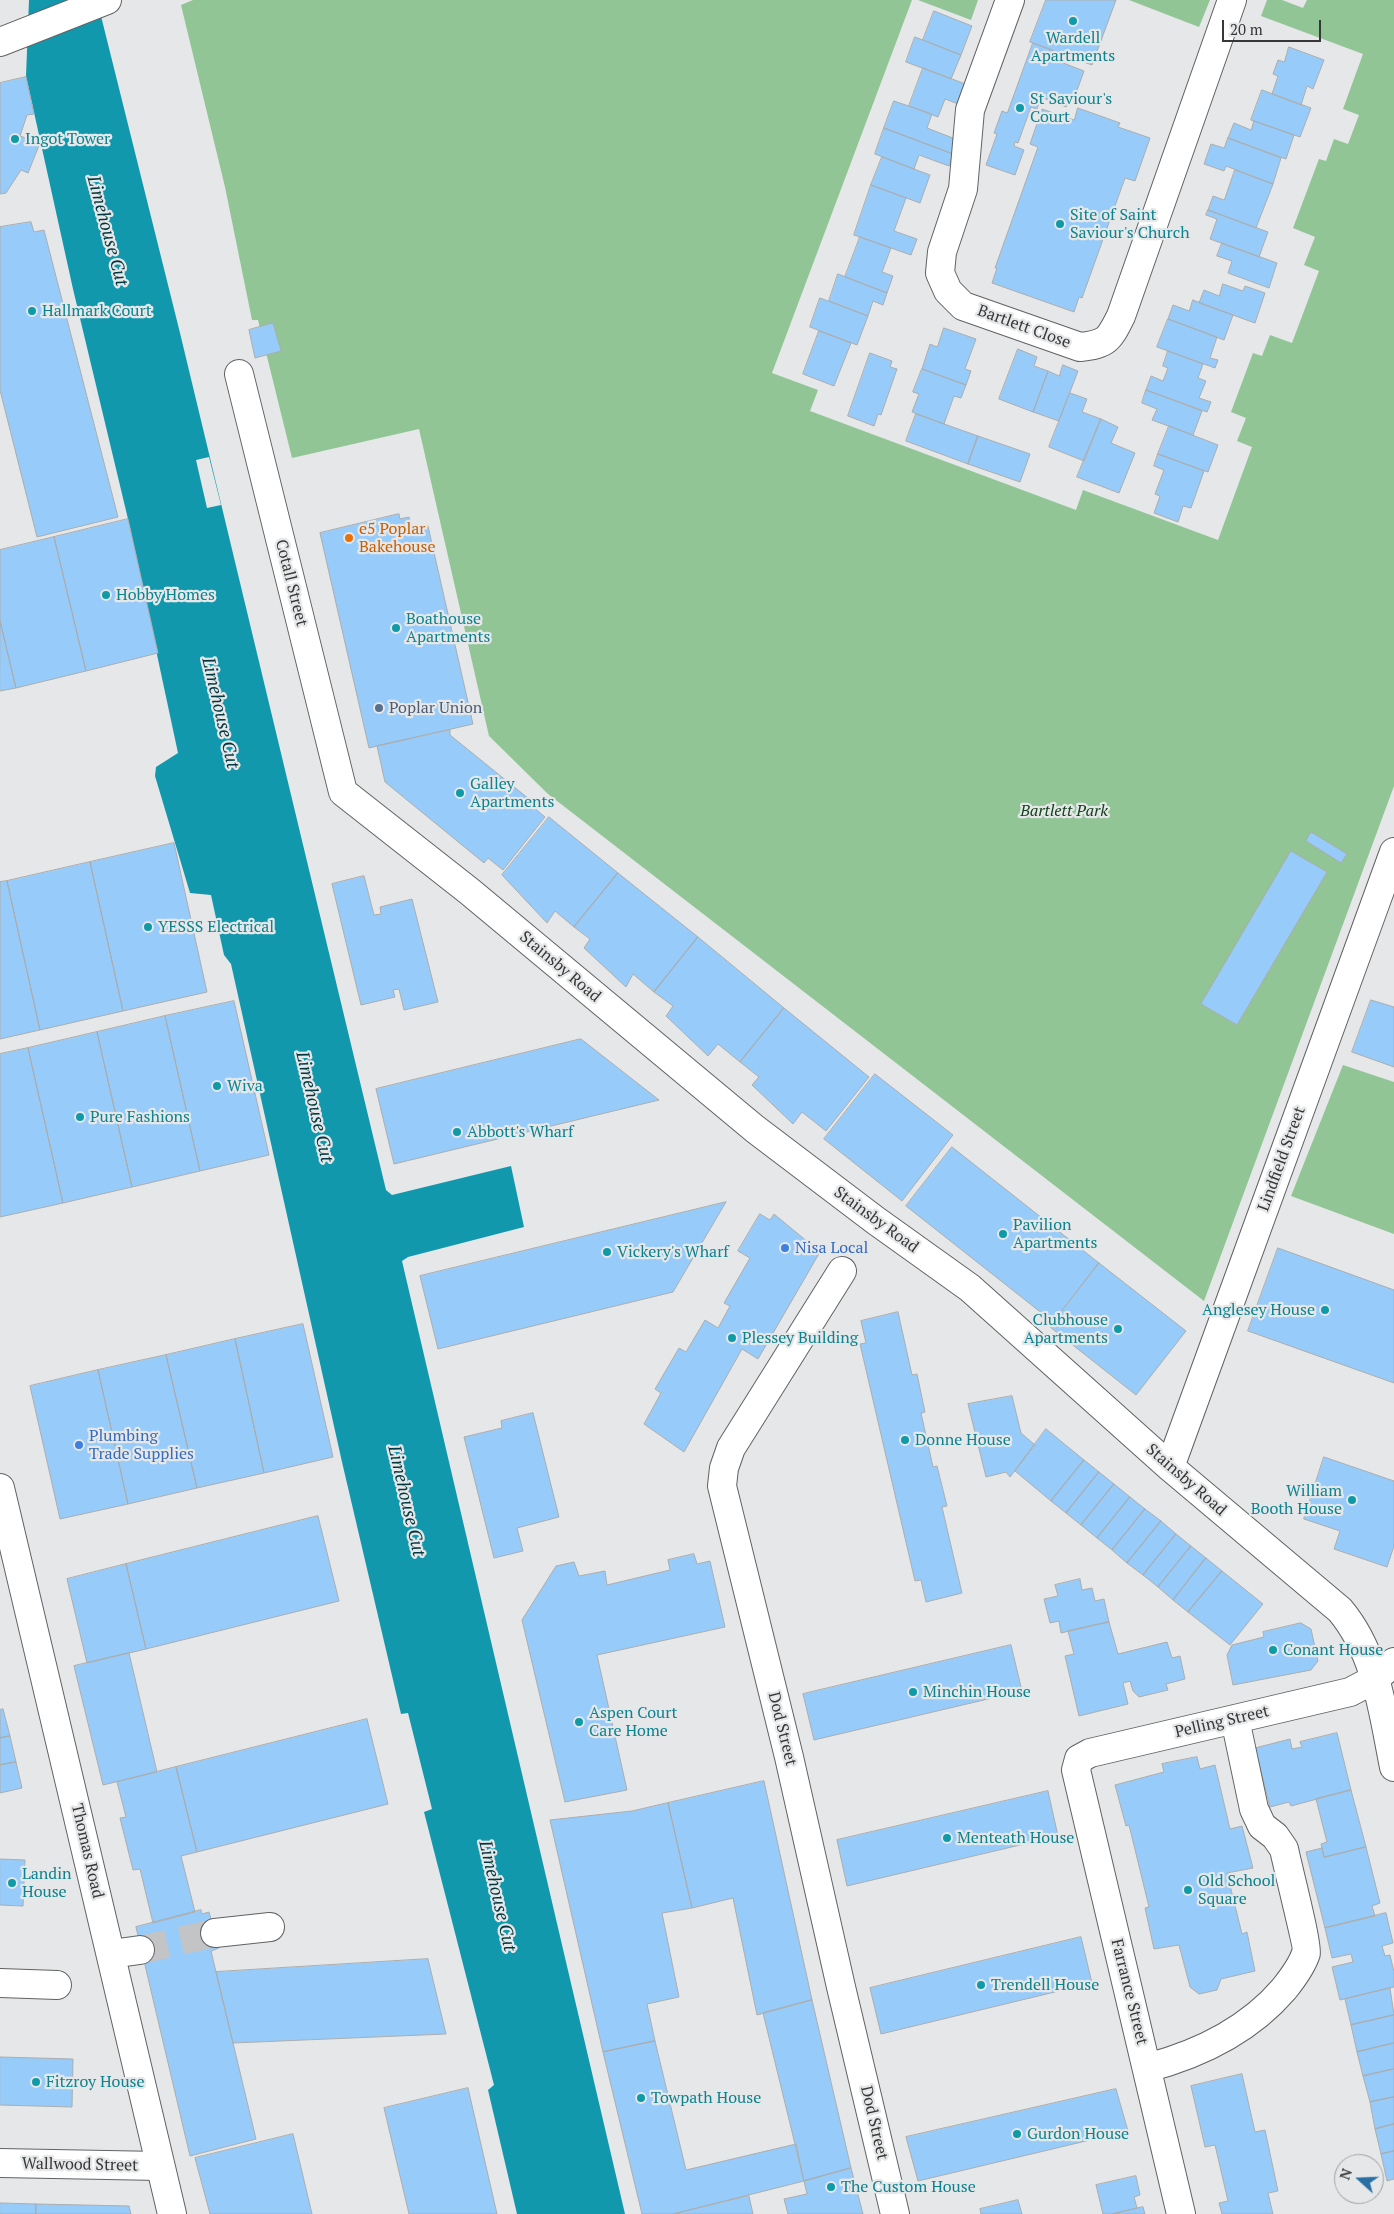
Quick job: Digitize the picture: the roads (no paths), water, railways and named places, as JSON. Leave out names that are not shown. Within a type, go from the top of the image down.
[{"type":"street","points":[[7,38],[107,0]]},
{"type":"street","name":"Bartlett Close","points":[[1010,0],[970,110],[964,189],[942,252],[940,273],[948,291],[963,306],[1080,347],[1100,345],[1112,334],[1121,316],[1232,0]]},
{"type":"street","name":"Cotall Street","points":[[239,374],[343,792]]},
{"type":"street","name":"Stainsby Road","points":[[343,792],[469,890],[755,1129],[875,1220],[970,1288],[1170,1467],[1340,1610],[1384,1670],[1394,1767]]},
{"type":"street","name":"Lindfield Street","points":[[1170,1467],[1394,852]]},
{"type":"street","name":"Dod Street","points":[[842,1271],[732,1448],[724,1468],[722,1486],[791,1766],[895,2214]]},
{"type":"street","name":"Thomas Road","points":[[0,1488],[172,2214]]},
{"type":"street","name":"Pelling Street","points":[[1076,1770],[1079,1759],[1090,1753],[1350,1692],[1384,1670]]},
{"type":"street","points":[[1147,2068],[1180,2059],[1244,2027],[1270,2005],[1287,1985],[1307,1952],[1284,1849],[1275,1836],[1262,1826],[1254,1809],[1235,1719]]},
{"type":"street","name":"Farrance Street","points":[[1076,1770],[1181,2214]]},
{"type":"street","points":[[215,1933],[270,1927]]},
{"type":"street","points":[[111,1954],[140,1950]]},
{"type":"street","points":[[0,1983],[57,1985]]},
{"type":"street","name":"Wallwood Street","points":[[0,2163],[160,2166]]},
{"type":"water","name":"Limehouse Cut","points":[[29,0],[97,0],[180,333],[386,1190],[392,1195],[511,1166],[524,1227],[408,1257],[402,1261],[625,2214],[517,2214],[488,2090],[494,2085],[424,1812],[432,1809],[408,1713],[401,1714],[342,1462],[231,964],[224,955],[211,895],[190,893],[155,776],[156,767],[178,753],[128,519],[73,289],[26,76]]},
{"type":"tunnel","points":[[140,1950],[215,1933]]},
{"type":"place","name":"Wardell Apartments","points":[[1073,21]]},
{"type":"place","name":"St Saviour's Court","points":[[1020,108]]},
{"type":"place","name":"Ingot Tower","points":[[15,139]]},
{"type":"place","name":"Site of Saint Saviour's Church","points":[[1060,224]]},
{"type":"place","name":"Hallmark Court","points":[[32,311]]},
{"type":"place","name":"e5 Poplar Bakehouse","points":[[349,538]]},
{"type":"place","name":"Hobby Homes","points":[[106,595]]},
{"type":"place","name":"Boathouse Apartments","points":[[396,628]]},
{"type":"place","name":"Poplar Union","points":[[379,708]]},
{"type":"place","name":"Galley Apartments","points":[[460,793]]},
{"type":"place","name":"YESSS Electrical","points":[[148,927]]},
{"type":"place","name":"Wiva","points":[[217,1086]]},
{"type":"place","name":"Pure Fashions","points":[[80,1117]]},
{"type":"place","name":"Abbott's Wharf","points":[[457,1132]]},
{"type":"place","name":"Pavilion Apartments","points":[[1003,1234]]},
{"type":"place","name":"Nisa Local","points":[[785,1248]]},
{"type":"place","name":"Vickery's Wharf","points":[[607,1252]]},
{"type":"place","name":"Anglesey House","points":[[1325,1310]]},
{"type":"place","name":"Clubhouse Apartments","points":[[1118,1329]]},
{"type":"place","name":"Plessey Building","points":[[732,1338]]},
{"type":"place","name":"Donne House","points":[[905,1440]]},
{"type":"place","name":"Plumbing Trade Supplies","points":[[79,1445]]},
{"type":"place","name":"William Booth House","points":[[1352,1500]]},
{"type":"place","name":"Conant House","points":[[1273,1650]]},
{"type":"place","name":"Minchin House","points":[[913,1692]]},
{"type":"place","name":"Aspen Court Care Home","points":[[579,1722]]},
{"type":"place","name":"Menteath House","points":[[947,1838]]},
{"type":"place","name":"Landin House","points":[[12,1883]]},
{"type":"place","name":"Old School Square","points":[[1188,1890]]},
{"type":"place","name":"Trendell House","points":[[981,1985]]},
{"type":"place","name":"Fitzroy House","points":[[36,2082]]},
{"type":"place","name":"Towpath House","points":[[641,2098]]},
{"type":"place","name":"Gurdon House","points":[[1017,2134]]},
{"type":"place","name":"The Custom House","points":[[831,2187]]},
{"type":"park label","name":"Bartlett Park","points":[[1064,811]]}]
